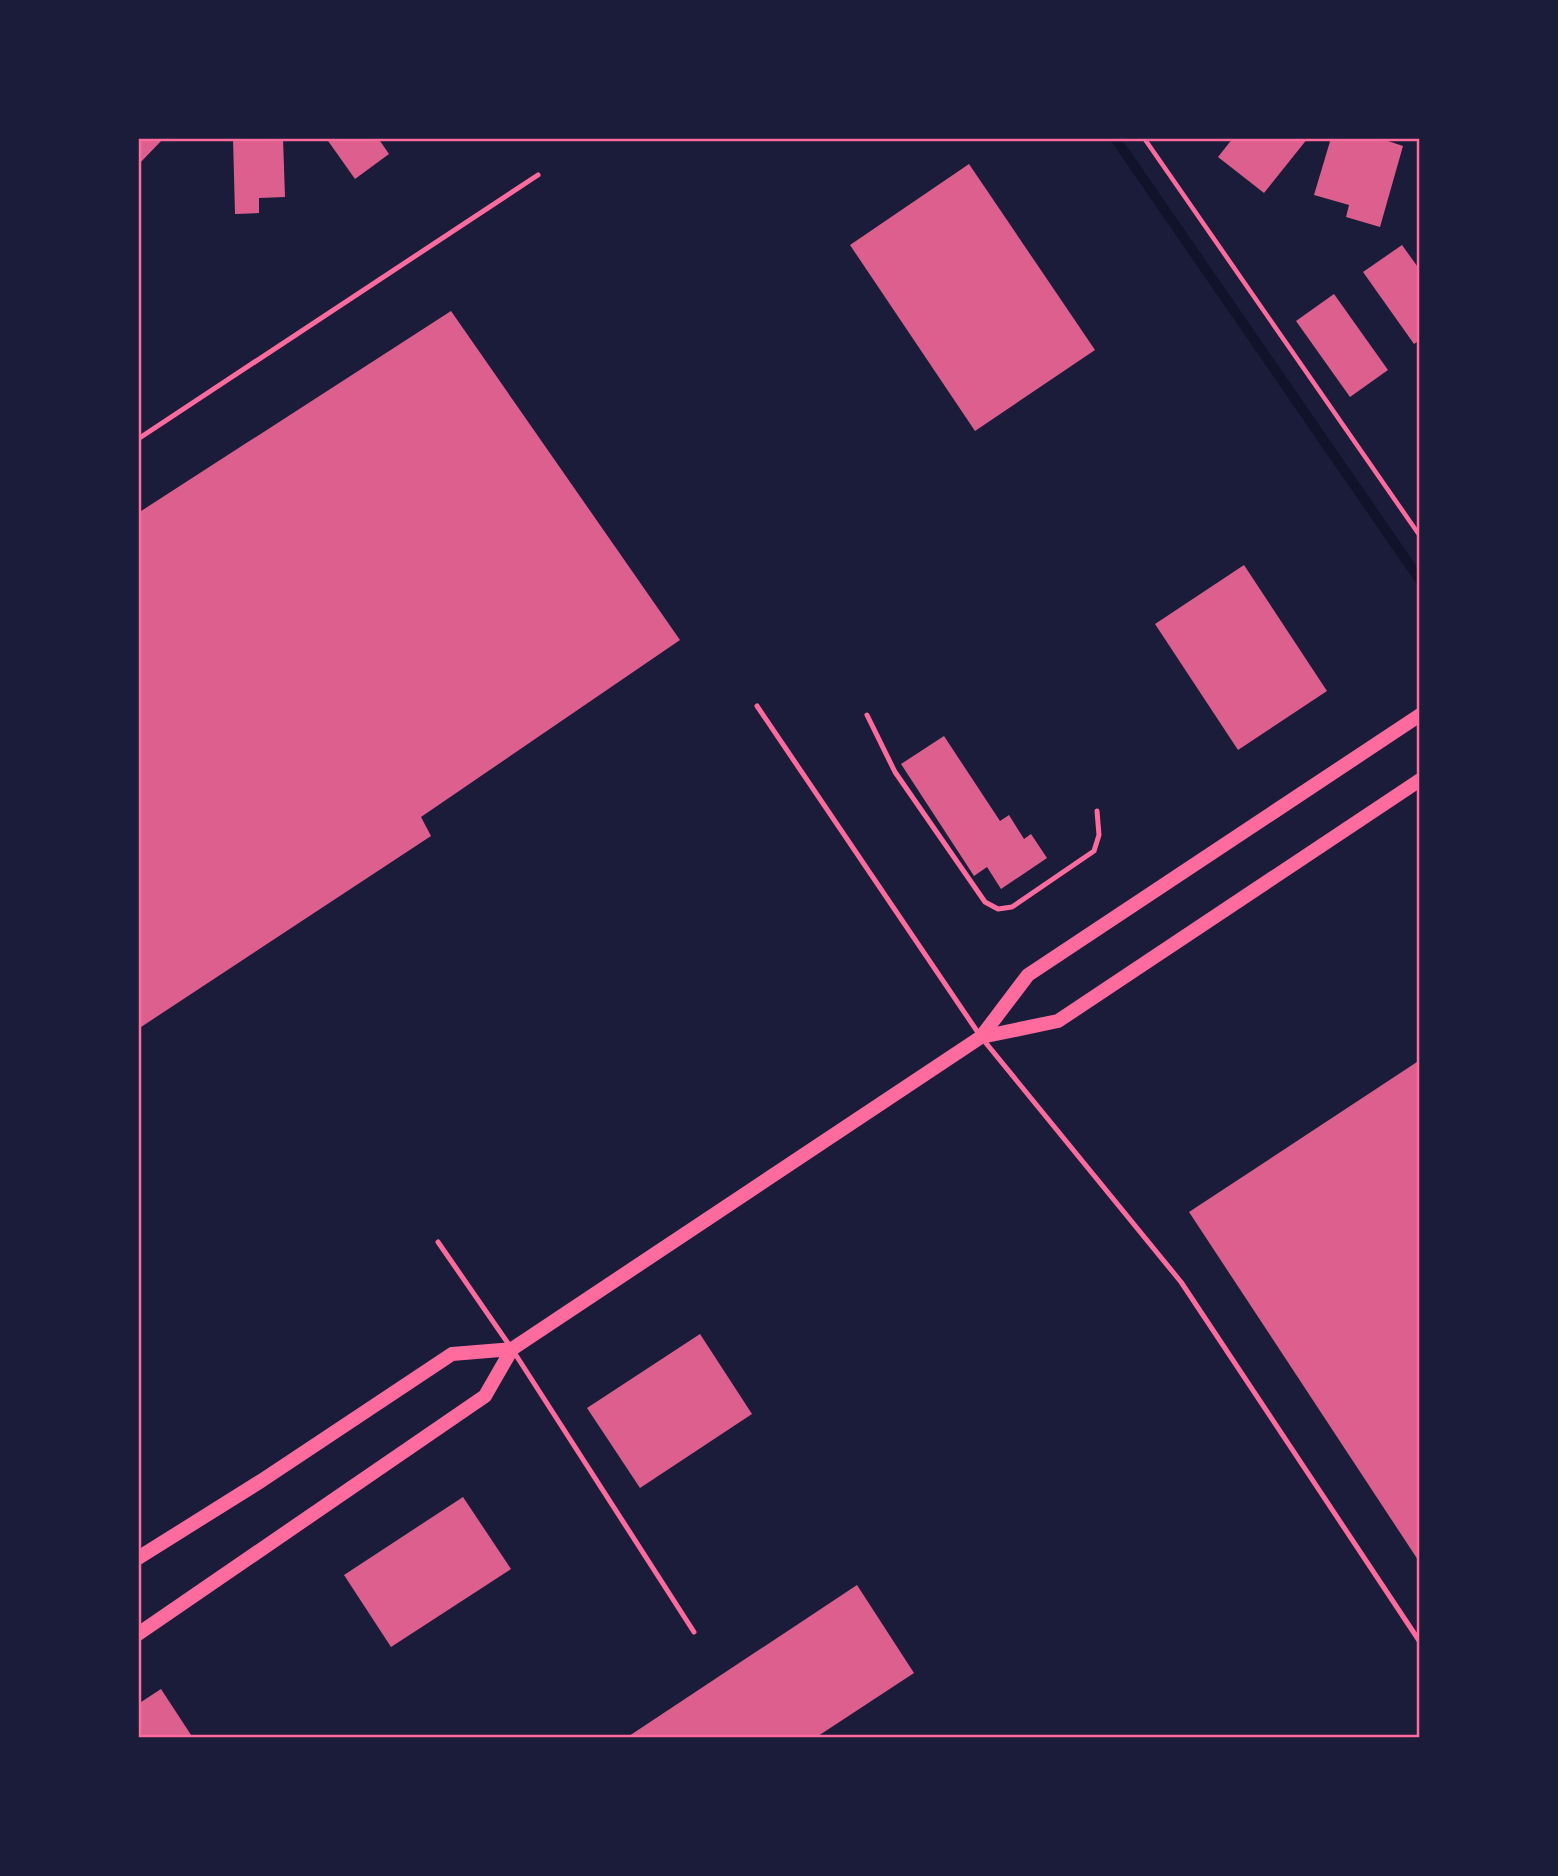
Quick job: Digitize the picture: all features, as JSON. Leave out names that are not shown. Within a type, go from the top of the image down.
[{"type":"main road","points":[[138,1634],[485,1396],[512,1349],[981,1037],[1028,975],[1420,715]]},
{"type":"main road","points":[[981,1037],[1058,1021],[1420,780]]},
{"type":"main road","points":[[138,1558],[261,1482],[452,1354],[512,1349]]},
{"type":"lane","points":[[138,439],[538,175]]},
{"type":"lane","points":[[757,706],[981,1037],[1181,1282],[1420,1642]]},
{"type":"lane","points":[[867,715],[895,772],[985,902],[998,909],[1012,906],[1094,851],[1099,835],[1097,811]]},
{"type":"lane","points":[[438,1242],[512,1349],[694,1632]]},
{"type":"path","points":[[1144,138],[1420,536]]},
{"type":"building","points":[[138,138],[164,138],[138,165]]},
{"type":"building","points":[[233,138],[283,138],[285,197],[259,198],[259,213],[235,214]]},
{"type":"building","points":[[326,138],[378,138],[389,154],[355,179]]},
{"type":"building","points":[[1233,138],[1308,138],[1264,193],[1218,157]]},
{"type":"building","points":[[1331,138],[1379,138],[1403,146],[1380,227],[1346,217],[1349,205],[1314,195]]},
{"type":"building","points":[[969,164],[1095,350],[975,431],[850,245]]},
{"type":"building","points":[[1402,245],[1420,270],[1420,340],[1414,344],[1363,272]]},
{"type":"building","points":[[1334,294],[1388,370],[1350,397],[1296,321]]},
{"type":"building","points":[[451,311],[680,640],[421,817],[431,836],[138,1029],[138,513]]},
{"type":"building","points":[[1244,565],[1327,691],[1238,750],[1155,624]]},
{"type":"building","points":[[944,736],[1000,821],[1009,815],[1024,839],[1031,834],[1047,858],[1001,889],[987,867],[974,876],[901,764]]},
{"type":"building","points":[[1420,1060],[1420,1563],[1189,1212]]},
{"type":"building","points":[[700,1334],[752,1414],[640,1488],[587,1408]]},
{"type":"building","points":[[463,1497],[511,1569],[391,1647],[344,1575]]},
{"type":"building","points":[[857,1585],[914,1673],[815,1738],[626,1738]]},
{"type":"building","points":[[161,1689],[193,1738],[138,1738],[138,1704]]},
{"type":"waterway","points":[[1115,138],[1420,580]]}]
